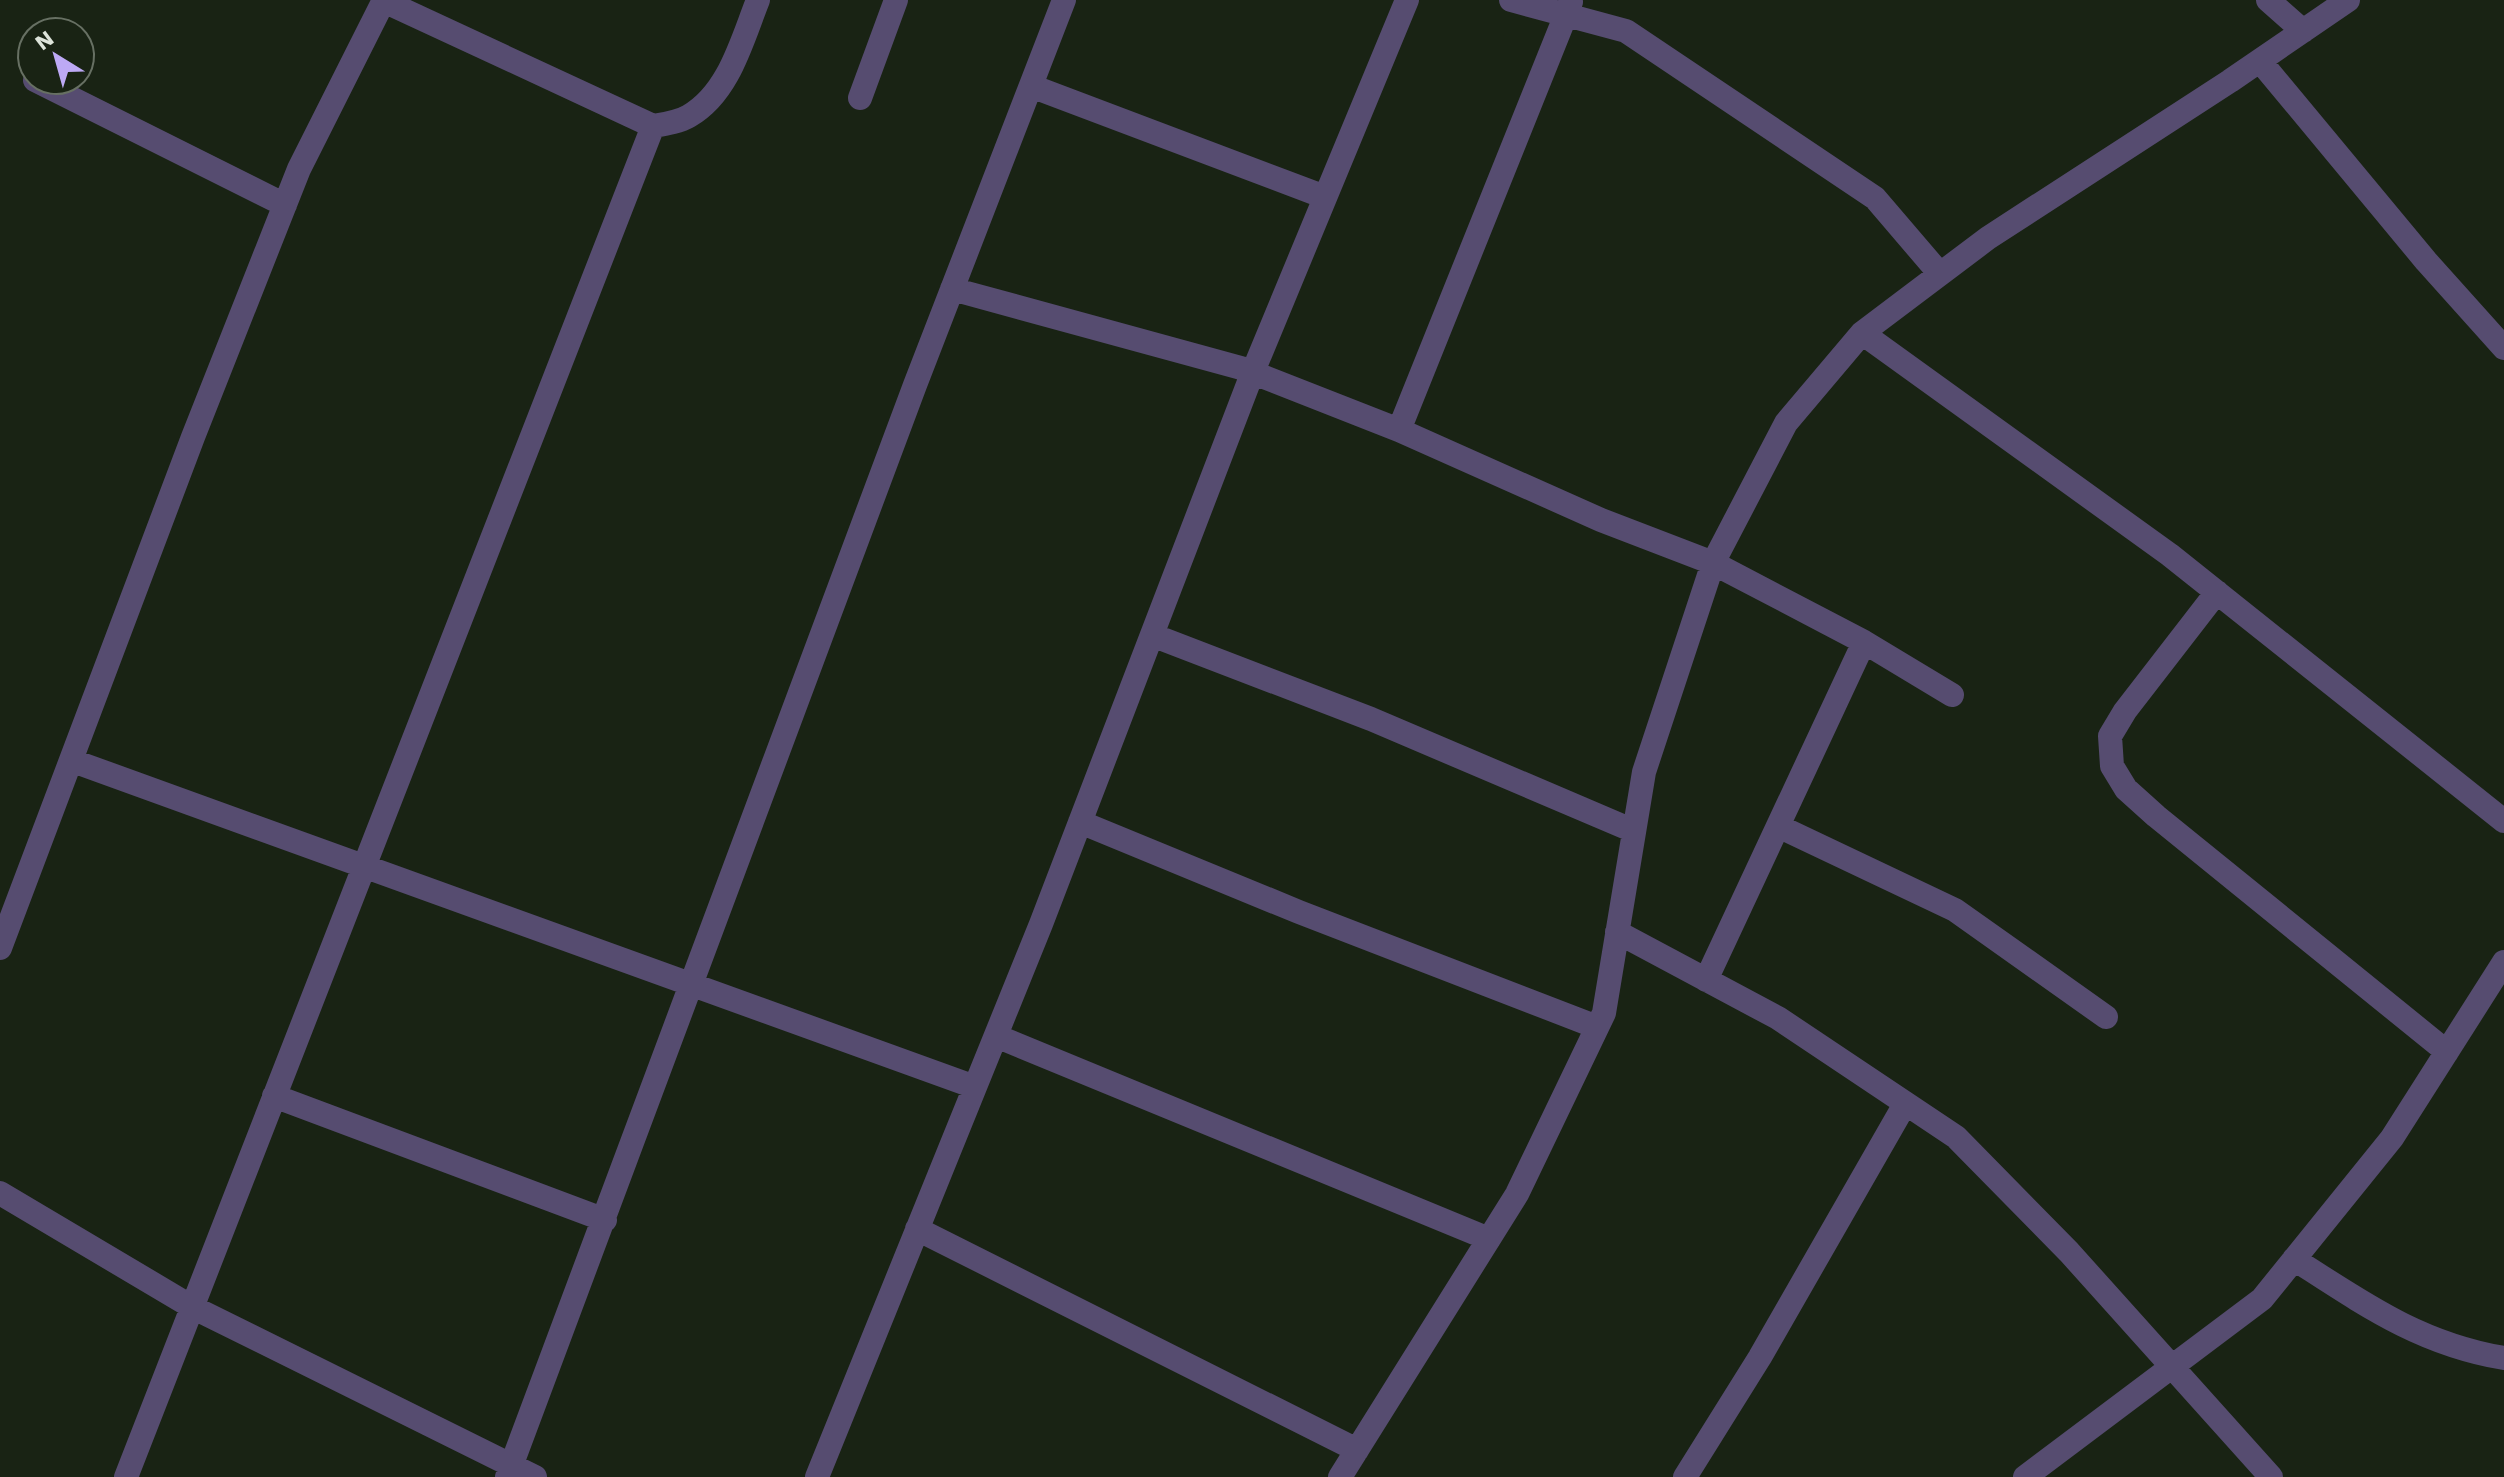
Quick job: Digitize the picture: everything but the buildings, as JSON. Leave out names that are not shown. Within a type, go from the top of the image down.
[{"type":"street","points":[[0,948],[193,437],[299,169],[384,1],[653,126],[687,118],[707,104],[729,73],[758,0]]},
{"type":"street","points":[[860,98],[896,0]]},
{"type":"street","points":[[509,1472],[952,289],[1064,0]]},
{"type":"street","points":[[817,1477],[996,1036],[1252,374],[1407,0]]},
{"type":"street","points":[[1511,0],[1569,7],[1626,31],[1875,198],[1940,274]]},
{"type":"street","points":[[2268,0],[2303,31]]},
{"type":"street","points":[[1340,1477],[1517,1194],[1604,1013],[1644,772],[1713,563],[1786,423],[1862,333],[1940,274],[1988,238],[2348,0]]},
{"type":"street","points":[[1399,430],[1569,7]]},
{"type":"street","points":[[2260,61],[2426,261],[2504,348]]},
{"type":"street","points":[[1031,86],[1325,197]]},
{"type":"street","points":[[67,96],[285,205]]},
{"type":"street","points":[[126,1477],[653,126]]},
{"type":"street","points":[[952,289],[1252,374],[1399,430],[1601,520],[1713,563],[1864,642],[1952,695]]},
{"type":"street","points":[[1862,333],[2217,592],[2504,821]]},
{"type":"street","points":[[2217,592],[2125,711],[2110,736],[2112,766],[2126,789],[2156,816],[2447,1052]]},
{"type":"street","points":[[1152,635],[1371,719],[1634,831]]},
{"type":"street","points":[[1706,980],[1864,642]]},
{"type":"street","points":[[73,761],[975,1087]]},
{"type":"street","points":[[1080,822],[1299,912],[1597,1027]]},
{"type":"street","points":[[1778,826],[1955,910],[2106,1017]]},
{"type":"street","points":[[1617,932],[1778,1018],[1956,1137],[2069,1252],[2271,1477]]},
{"type":"street","points":[[2025,1477],[2262,1299],[2392,1138],[2504,962]]},
{"type":"street","points":[[996,1036],[1489,1239]]},
{"type":"street","points":[[274,1096],[605,1220]]},
{"type":"street","points":[[1685,1477],[1760,1357],[1905,1104]]},
{"type":"street","points":[[0,1193],[192,1307],[509,1472],[535,1477]]},
{"type":"street","points":[[917,1229],[1357,1450]]},
{"type":"street","points":[[2294,1259],[2394,1324],[2479,1354],[2504,1358]]}]
